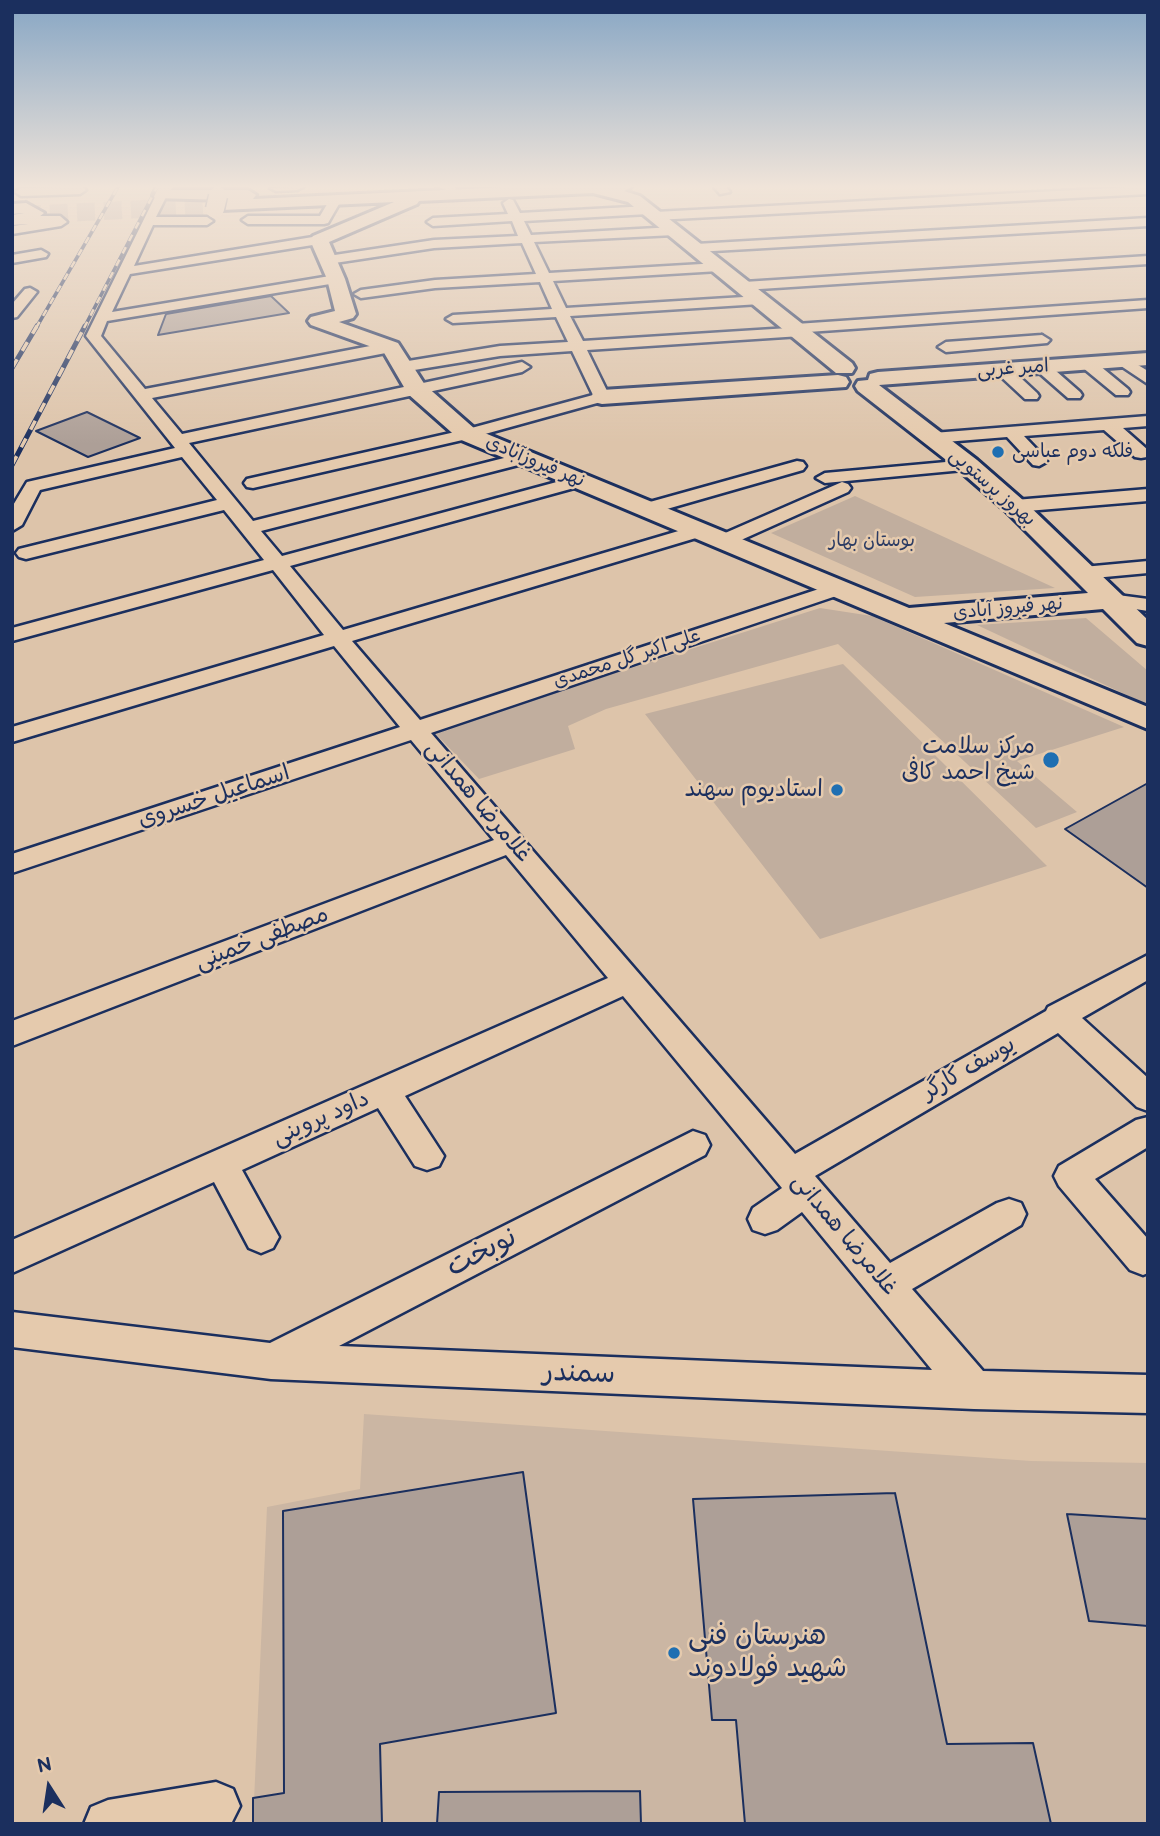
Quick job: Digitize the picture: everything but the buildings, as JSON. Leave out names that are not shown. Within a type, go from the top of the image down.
[{"type":"main road","points":[[333,273],[346,314],[318,321],[391,347]]},
{"type":"main road","points":[[726,273],[798,330],[841,375]]},
{"type":"main road","name":"نهر فیروزآبادی","points":[[391,347],[416,389],[467,434],[974,646]]},
{"type":"main road","name":"امیر غربی","points":[[872,382],[1148,359]]},
{"type":"main road","points":[[602,397],[841,375],[868,370],[876,374],[872,382]]},
{"type":"main road","name":"بهروز پرستویی","points":[[872,382],[933,438],[1015,506],[1148,638]]},
{"type":"main road","name":"نهر فیروز آبادی","points":[[905,618],[1110,600]]},
{"type":"main road","name":"نهر فیروز آبادی","points":[[974,646],[1148,719]]},
{"type":"street","points":[[101,318],[124,273]]},
{"type":"street","points":[[253,482],[467,434],[602,397],[543,273]]},
{"type":"street","points":[[361,294],[435,284],[620,273]]},
{"type":"street","points":[[744,286],[957,273]]},
{"type":"street","points":[[101,318],[336,279]]},
{"type":"street","points":[[12,296],[30,292],[12,314]]},
{"type":"street","points":[[453,319],[760,300]]},
{"type":"street","points":[[402,367],[500,351],[1148,304]]},
{"type":"street","points":[[919,307],[931,319]]},
{"type":"street","points":[[966,316],[1022,369],[1074,395]]},
{"type":"street","name":"غلامرضا همدانی","points":[[101,318],[93,336],[338,638],[974,1390]]},
{"type":"street","points":[[849,324],[859,337]]},
{"type":"street","points":[[946,347],[1042,340]]},
{"type":"street","points":[[141,396],[391,347]]},
{"type":"street","points":[[1122,361],[1148,379]]},
{"type":"street","points":[[1088,364],[1122,392]]},
{"type":"street","points":[[12,525],[33,486],[182,446],[416,389],[522,367]]},
{"type":"street","points":[[1022,369],[1031,396]]},
{"type":"street","points":[[933,438],[1148,421]]},
{"type":"street","points":[[1108,424],[1141,453]]},
{"type":"street","points":[[1011,432],[1039,461]]},
{"type":"street","points":[[249,528],[524,458]]},
{"type":"street","points":[[825,478],[968,465]]},
{"type":"street","points":[[646,509],[797,466]]},
{"type":"street","points":[[12,635],[579,481]]},
{"type":"street","points":[[12,735],[338,638],[711,536],[842,488]]},
{"type":"street","points":[[1050,488],[1064,502]]},
{"type":"street","points":[[1015,506],[1148,495]]},
{"type":"street","points":[[1096,500],[1117,518]]},
{"type":"street","points":[[26,553],[229,503]]},
{"type":"street","points":[[1083,573],[1148,567]]},
{"type":"street","name":"علی اکبر گل محمدی","points":[[416,729],[838,589]]},
{"type":"street","points":[[1110,600],[1148,605]]},
{"type":"street","name":"اسماعیل خسروی","points":[[12,864],[416,729]]},
{"type":"street","name":"مصطفی خمینی","points":[[12,1034],[512,843]]},
{"type":"street","name":"یوسف کارگر","points":[[765,1219],[798,1182],[1059,1015],[1148,966]]},
{"type":"street","name":"داود پروینی","points":[[12,1257],[629,981]]},
{"type":"street","points":[[1059,1015],[1148,1098]]},
{"type":"street","points":[[384,1091],[426,1156]]},
{"type":"street","points":[[1143,1259],[1071,1176],[1148,1130]]},
{"type":"street","name":"نوبخت","points":[[271,1361],[693,1145]]},
{"type":"street","points":[[221,1164],[261,1237]]},
{"type":"street","points":[[885,1285],[1009,1214]]},
{"type":"street","name":"سمندر","points":[[12,1329],[271,1361],[974,1390],[1148,1394]]},
{"type":"street","points":[[108,1824],[216,1806]]},
{"type":"shaded area","name":"هنرستان فنی شهید فولادوند","points":[[364,1414],[1031,1461],[1148,1463],[1148,1824],[253,1824],[267,1507],[360,1489]]},
{"type":"green space","name":"بوستان بهار","points":[[855,496],[1055,588],[915,597],[771,533]]},
{"type":"green space","points":[[820,608],[872,616],[1124,727],[1017,761],[1077,812],[1036,828],[838,644],[606,709],[568,726],[575,749],[479,779],[433,731]]},
{"type":"green space","points":[[1086,618],[1148,671],[1148,705],[977,625]]},
{"type":"green space","name":"استادیوم سهند","points":[[843,664],[1047,866],[820,939],[645,714]]},
{"type":"railway","points":[[36,328],[68,273]]},
{"type":"railway","points":[[84,328],[113,273]]},
{"type":"railway","points":[[12,368],[37,326]]},
{"type":"railway","points":[[12,465],[85,326]]},
{"type":"place","name":"فلکه دوم عباسی","points":[[998,452]]},
{"type":"place","name":"مرکز سلامت شیخ احمد کافی","points":[[1051,760]]},
{"type":"place","name":"استادیوم سهند","points":[[837,790]]},
{"type":"place","name":"هنرستان فنی شهید فولادوند","points":[[674,1653]]}]
